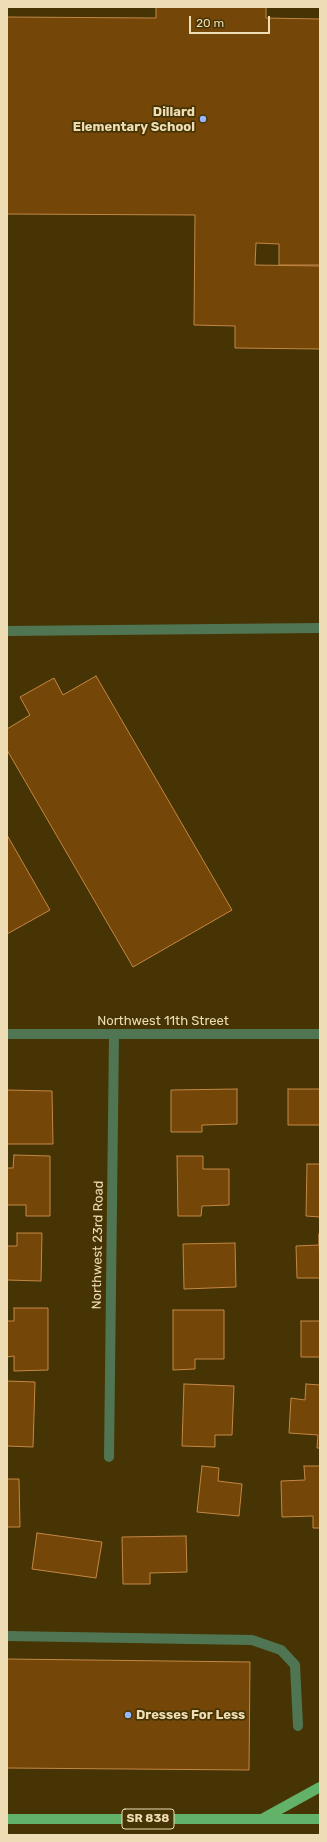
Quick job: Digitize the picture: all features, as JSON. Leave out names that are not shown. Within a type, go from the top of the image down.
[{"type":"main road","points":[[261,1819],[320,1787]]},
{"type":"main road","name":"SR 838","points":[[7,1819],[320,1819]]},
{"type":"street","points":[[7,631],[320,628]]},
{"type":"street","name":"Northwest 11th Street","points":[[7,1034],[320,1034]]},
{"type":"street","name":"Northwest 23rd Road","points":[[109,1457],[114,1034]]},
{"type":"street","points":[[7,1636],[252,1640],[281,1650],[295,1665],[298,1726]]},
{"type":"building","points":[[156,7],[266,7],[266,18],[320,19],[320,265],[279,265],[279,244],[256,243],[255,265],[320,266],[320,349],[235,348],[235,326],[194,325],[195,215],[7,214],[7,17],[156,18]]},
{"type":"building","points":[[96,676],[232,910],[133,967],[7,750],[7,729],[30,715],[20,697],[54,678],[63,695]]},
{"type":"building","points":[[7,835],[50,910],[7,934]]},
{"type":"building","points":[[237,1089],[237,1124],[202,1125],[202,1132],[171,1132],[171,1090]]},
{"type":"building","points":[[288,1089],[320,1089],[320,1125],[288,1125]]},
{"type":"building","points":[[7,1090],[52,1091],[53,1144],[7,1144]]},
{"type":"building","points":[[14,1155],[50,1156],[50,1216],[26,1216],[26,1205],[7,1205],[7,1168],[13,1168]]},
{"type":"building","points":[[177,1156],[203,1156],[203,1169],[229,1169],[229,1205],[202,1206],[201,1216],[178,1216]]},
{"type":"building","points":[[307,1164],[320,1164],[320,1217],[306,1216]]},
{"type":"building","points":[[17,1233],[42,1233],[41,1281],[7,1280],[7,1246],[17,1246]]},
{"type":"building","points":[[319,1234],[320,1278],[297,1278],[296,1246],[319,1245]]},
{"type":"building","points":[[235,1243],[236,1287],[184,1289],[183,1244]]},
{"type":"building","points":[[14,1308],[48,1308],[48,1370],[14,1371],[14,1356],[7,1357],[7,1321],[14,1321]]},
{"type":"building","points":[[173,1310],[224,1310],[224,1359],[195,1359],[195,1369],[173,1370]]},
{"type":"building","points":[[301,1321],[320,1321],[320,1357],[301,1357]]},
{"type":"building","points":[[7,1381],[35,1382],[33,1447],[7,1446]]},
{"type":"building","points":[[184,1384],[234,1386],[232,1435],[215,1435],[215,1447],[182,1446]]},
{"type":"building","points":[[306,1384],[320,1385],[320,1448],[317,1448],[318,1435],[289,1433],[291,1398],[305,1400]]},
{"type":"building","points":[[202,1466],[219,1468],[218,1481],[242,1484],[239,1516],[197,1512]]},
{"type":"building","points":[[304,1466],[320,1466],[320,1528],[313,1528],[313,1516],[282,1517],[281,1481],[305,1480]]},
{"type":"building","points":[[7,1479],[19,1479],[20,1527],[7,1527]]},
{"type":"building","points":[[37,1533],[102,1542],[96,1578],[32,1569]]},
{"type":"building","points":[[186,1536],[187,1572],[150,1573],[150,1584],[123,1584],[122,1537]]},
{"type":"building","name":"Dresses For Less","points":[[7,1659],[250,1662],[249,1770],[7,1768]]},
{"type":"place","name":"Dillard Elementary School","points":[[203,119]]},
{"type":"place","name":"Dresses For Less","points":[[128,1715]]}]
